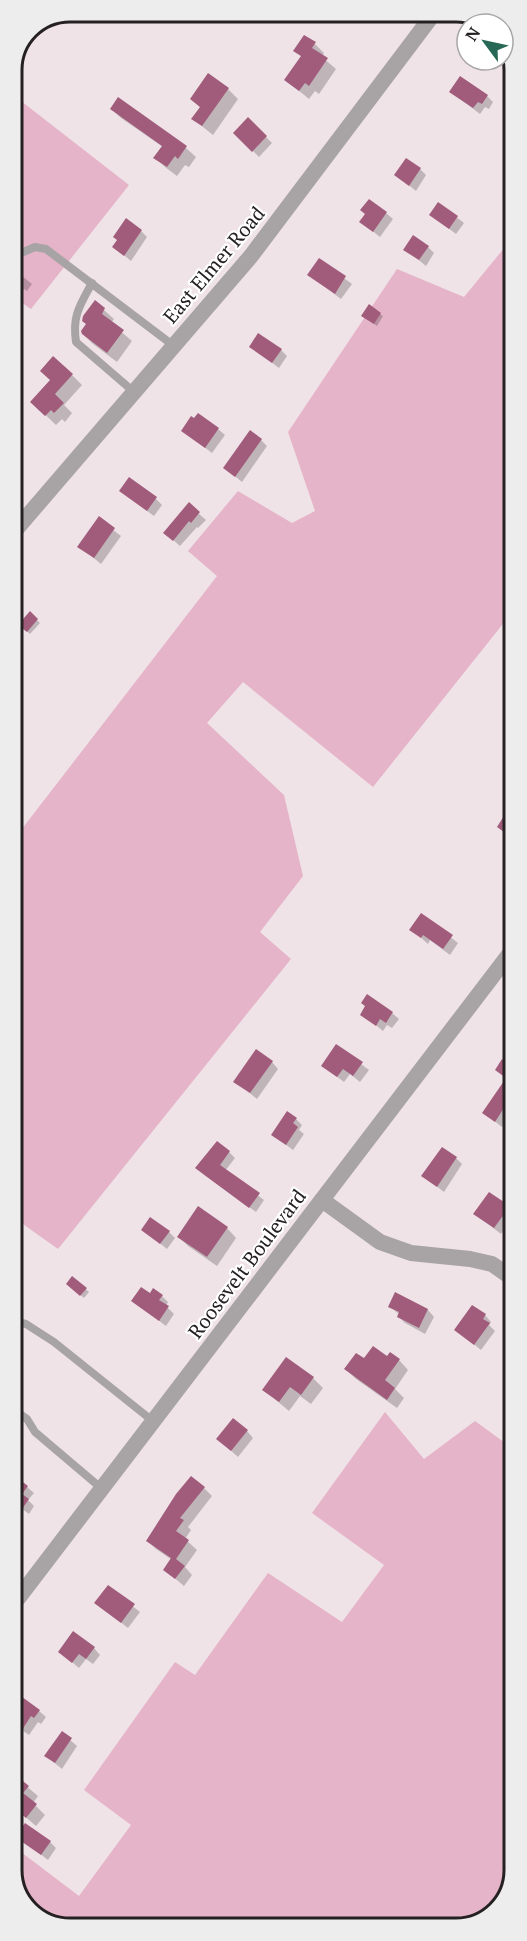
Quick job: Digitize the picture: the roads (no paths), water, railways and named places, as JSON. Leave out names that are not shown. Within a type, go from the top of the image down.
[{"type":"street","name":"East Elmer Road","points":[[22,522],[251,256],[427,23]]},
{"type":"street","name":"Roosevelt Boulevard","points":[[22,1593],[504,961]]},
{"type":"street","points":[[322,1200],[380,1242],[411,1253],[470,1259],[492,1264],[504,1272]]},
{"type":"lane","points":[[22,253],[35,247],[46,249],[174,346]]},
{"type":"lane","points":[[92,283],[80,304],[74,325],[76,342],[134,392]]},
{"type":"lane","points":[[22,1323],[54,1342],[154,1422]]},
{"type":"lane","points":[[22,1415],[35,1432],[101,1488]]}]
